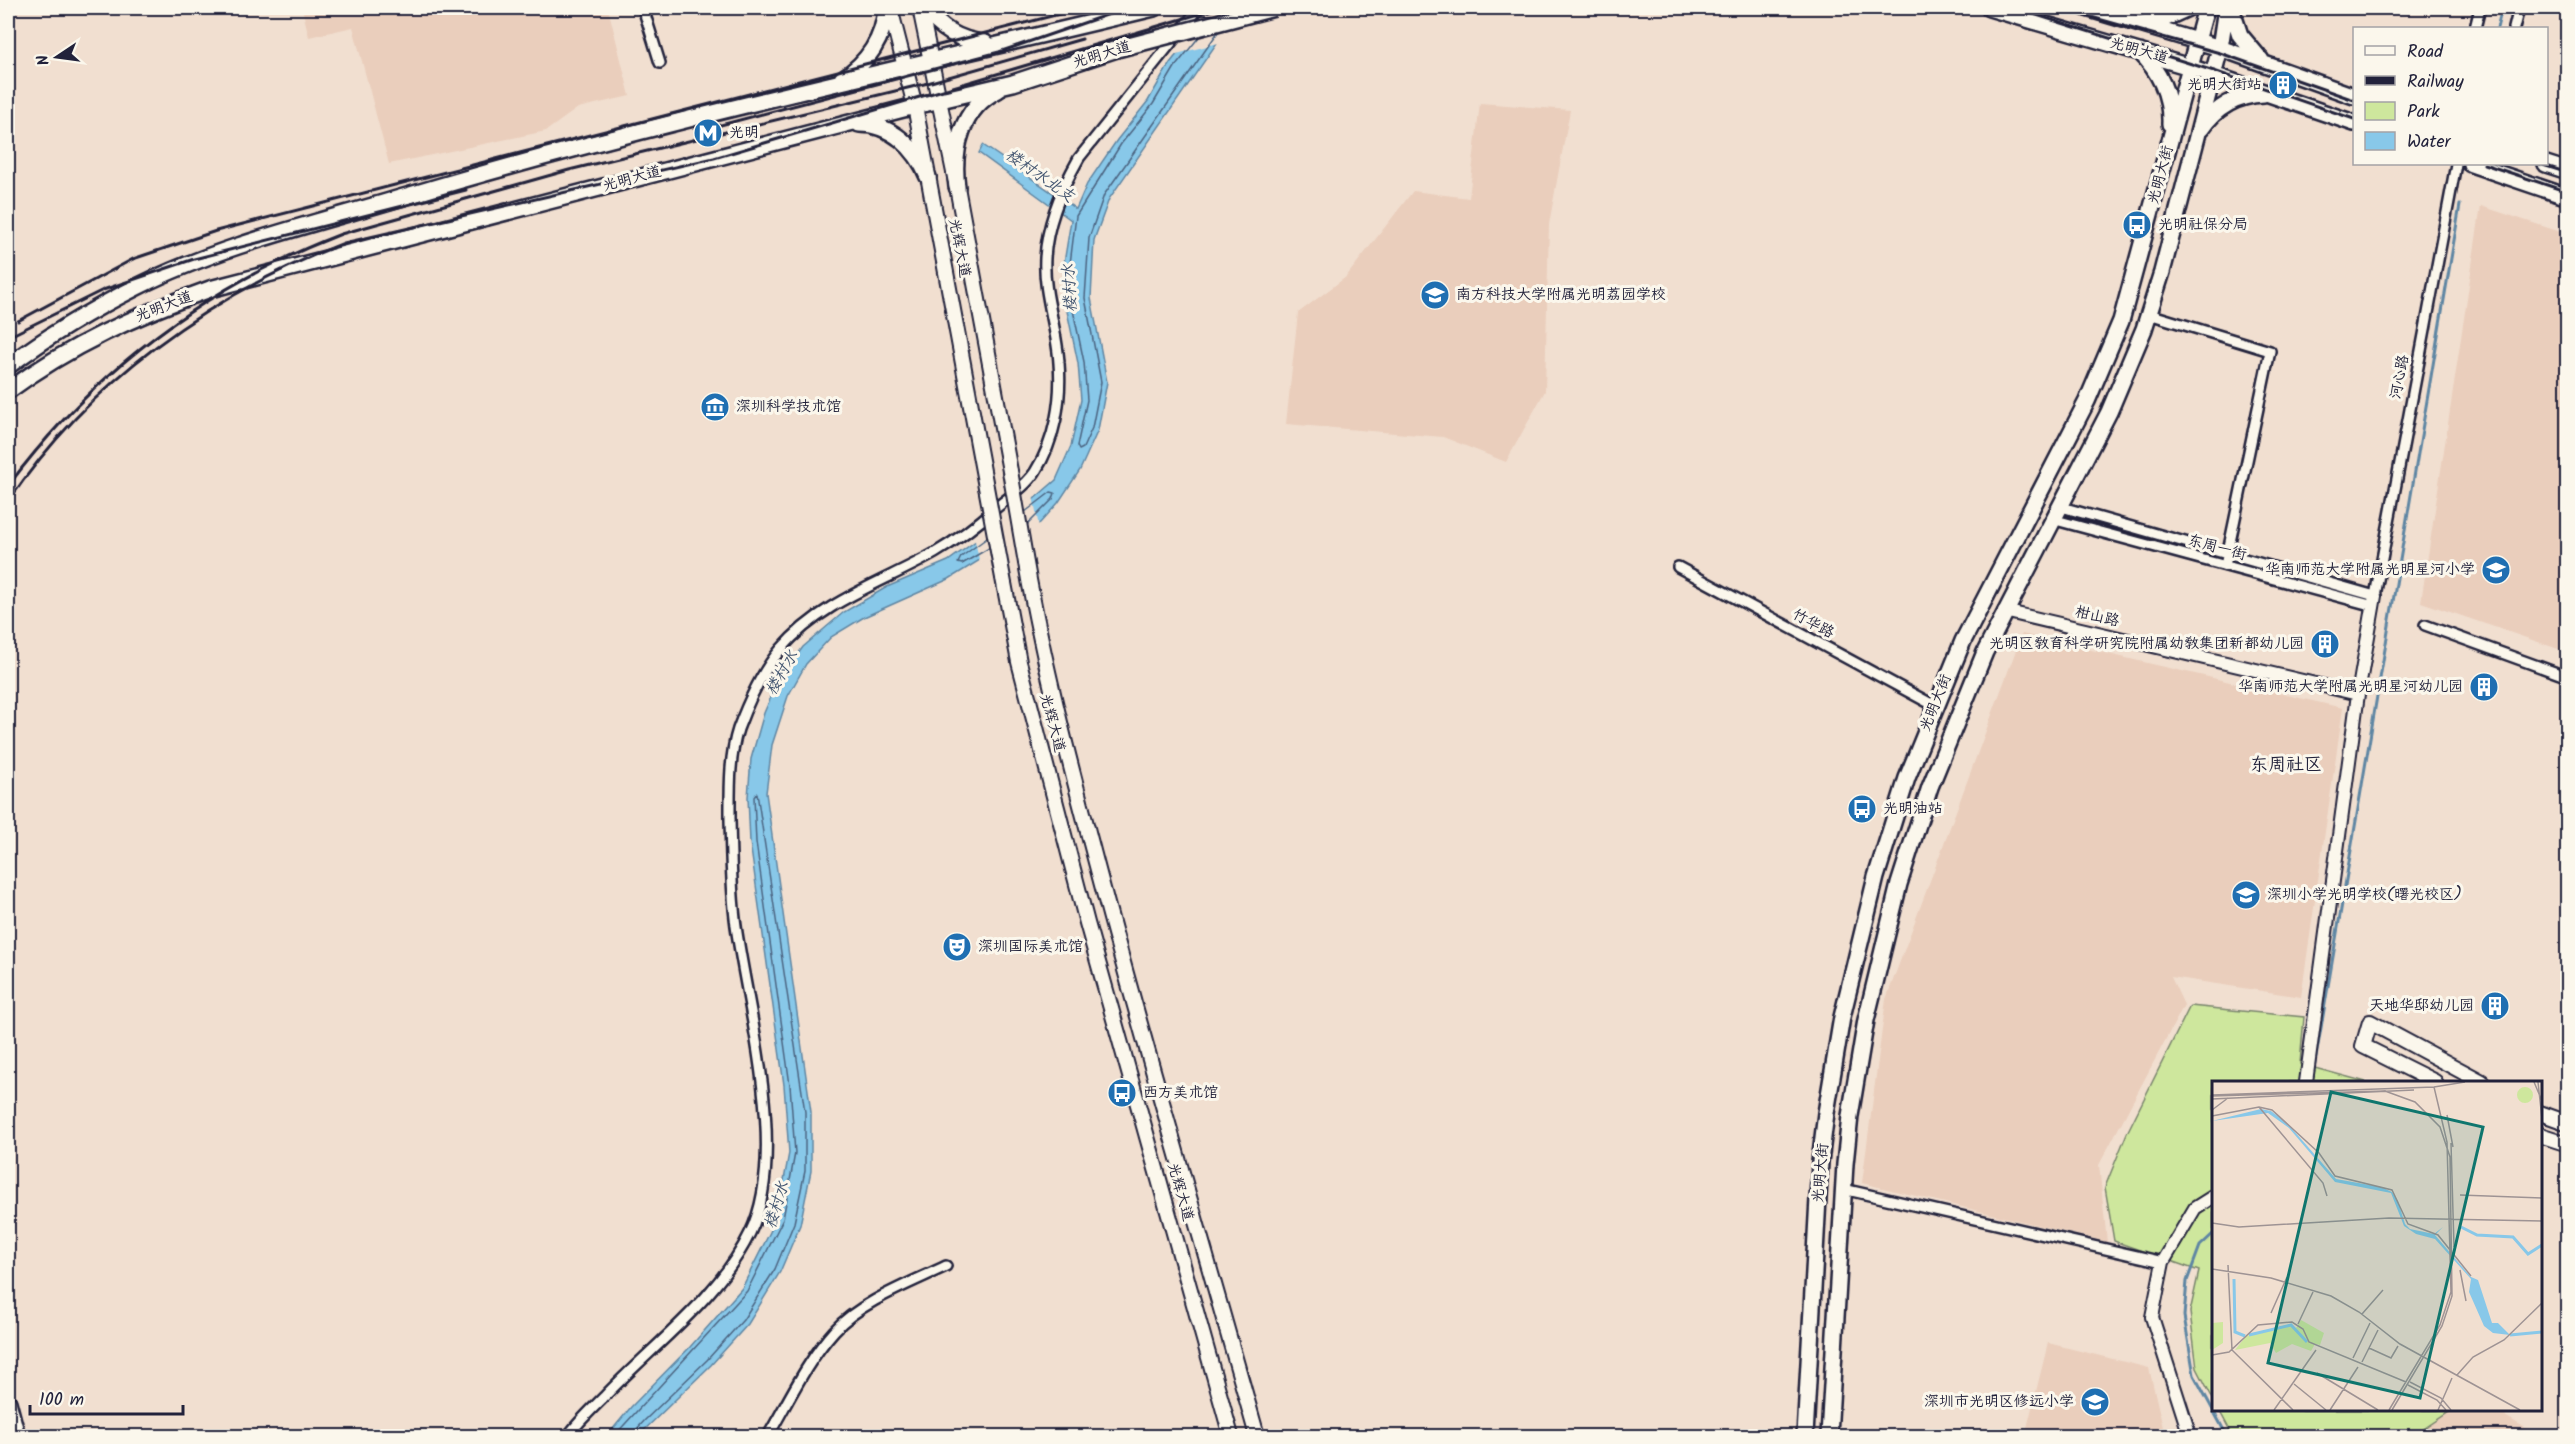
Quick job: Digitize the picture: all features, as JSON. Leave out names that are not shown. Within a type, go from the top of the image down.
[{"type":"main road","name":"光辉大道","points":[[888,8],[906,66],[915,106],[1019,662],[1088,923],[1231,1437]]},
{"type":"main road","points":[[827,86],[851,73],[870,54],[882,29],[888,8]]},
{"type":"main road","name":"光辉大道","points":[[920,8],[957,187],[1037,626],[1078,797],[1257,1437]]},
{"type":"main road","points":[[924,8],[945,30],[959,38],[990,44],[1006,42]]},
{"type":"main road","name":"光明大道","points":[[8,366],[71,323],[138,286],[247,245],[498,169],[930,59],[1154,8]]},
{"type":"main road","name":"光明大道","points":[[8,391],[45,364],[104,331],[149,311],[210,289],[915,106],[1013,83],[1117,49],[1274,8]]},
{"type":"main road","name":"光明大道","points":[[1989,8],[2190,67],[2353,122]]},
{"type":"main road","name":"光明大道","points":[[2086,8],[2197,40],[2353,95]]},
{"type":"main road","points":[[2140,23],[2162,20],[2188,8]]},
{"type":"main road","name":"光明大街","points":[[1805,1437],[1820,1162],[1834,1064],[1853,968],[1873,888],[1904,788],[1935,706],[1984,597],[2087,400],[2111,348],[2130,294],[2206,8]]},
{"type":"main road","name":"光明大街","points":[[1829,1437],[1843,1189],[1850,1116],[1866,1020],[1899,884],[1947,741],[2004,610],[2122,385],[2149,314],[2220,48],[2226,8]]},
{"type":"main road","points":[[2231,8],[2240,35],[2255,55],[2268,65]]},
{"type":"main road","points":[[2140,52],[2154,67],[2168,95],[2171,140]]},
{"type":"main road","points":[[957,187],[954,166],[956,144],[964,124],[977,106],[993,93],[1013,83]]},
{"type":"main road","points":[[2196,140],[2211,116],[2226,105],[2242,97],[2270,94]]},
{"type":"main road","points":[[847,124],[865,124],[898,136],[912,148],[928,177]]},
{"type":"main road","points":[[2474,165],[2568,197]]},
{"type":"main road","points":[[2548,165],[2568,171]]},
{"type":"main road","points":[[2431,1081],[2363,1046],[2370,1022],[2477,1081]]},
{"type":"main road","points":[[2542,1113],[2568,1123]]},
{"type":"main road","points":[[2542,1134],[2568,1144]]},
{"type":"main road","points":[[8,1402],[17,1437]]},
{"type":"street","points":[[643,8],[660,63]]},
{"type":"street","points":[[568,1437],[611,1389],[687,1315],[728,1271],[752,1231],[766,1175],[767,1126],[735,922],[731,876],[730,798],[736,734],[754,692],[780,650],[807,623],[847,597],[932,555],[969,532],[1033,476],[1049,444],[1059,400],[1059,361],[1047,306],[1045,257],[1051,222],[1066,182],[1079,158],[1199,8]]},
{"type":"street","points":[[2475,27],[2480,8]]},
{"type":"street","points":[[2514,27],[2519,8]]},
{"type":"street","name":"河心路","points":[[2374,601],[2456,165]]},
{"type":"street","points":[[2149,314],[2270,351],[2225,566]]},
{"type":"street","name":"东周一街","points":[[2055,513],[2228,554],[2374,601]]},
{"type":"street","name":"东周一街","points":[[2055,513],[2225,566],[2374,601]]},
{"type":"street","name":"竹华路","points":[[1678,567],[1935,706]]},
{"type":"street","points":[[2306,1081],[2358,694],[2374,601]]},
{"type":"street","name":"柑山路","points":[[2004,610],[2358,694]]},
{"type":"street","points":[[2425,626],[2568,677]]},
{"type":"street","points":[[1843,1189],[2163,1262]]},
{"type":"street","points":[[2190,1437],[2152,1317],[2163,1262],[2195,1208],[2212,1197]]},
{"type":"street","points":[[768,1437],[835,1330],[854,1314],[898,1288],[946,1266]]},
{"type":"shaded area","points":[[302,8],[608,8],[630,96],[578,108],[546,131],[389,164],[353,27],[309,37]]},
{"type":"shaded area","name":"南方科技大学附属光明荔园学校","points":[[1480,103],[1570,110],[1549,224],[1545,391],[1506,462],[1443,437],[1286,424],[1298,313],[1346,277],[1413,191],[1469,198]]},
{"type":"shaded area","points":[[2481,206],[2567,234],[2567,652],[2421,602]]},
{"type":"shaded area","points":[[2022,634],[2343,708],[2301,997],[2171,977],[2184,1005],[2099,1165],[2107,1242],[1862,1183],[1886,999]]},
{"type":"shaded area","name":"深圳市光明区修远小学","points":[[2048,1343],[2149,1368],[2165,1436],[2025,1436]]},
{"type":"shaded area","points":[[2450,1411],[2497,1411],[2539,1436],[2413,1436]]},
{"type":"green space","points":[[2190,1006],[2304,1017],[2300,1064],[2362,1081],[2212,1081],[2212,1397],[2197,1368],[2190,1312],[2199,1271],[2114,1241],[2105,1187],[2127,1133]]},
{"type":"green space","points":[[2220,1411],[2450,1411],[2413,1436],[2233,1436]]},
{"type":"water","name":"楼村水","points":[[1214,8],[1241,8],[1109,199],[1094,240],[1091,298],[1107,382],[1098,430],[1080,470],[1058,503],[1040,523],[949,579],[864,617],[831,637],[806,664],[788,696],[772,745],[766,793],[811,1112],[811,1171],[800,1225],[780,1272],[748,1324],[711,1365],[638,1436],[607,1436],[631,1407],[690,1347],[742,1288],[777,1218],[789,1153],[784,1085],[750,842],[748,797],[751,759],[764,713],[777,683],[803,647],[844,612],[887,587],[948,561],[1034,499],[1056,480],[1071,446],[1081,400],[1078,363],[1067,311],[1064,263],[1071,220],[979,153],[983,145],[1076,209],[1087,184],[1117,140],[1148,101],[1170,63]]},
{"type":"pier","points":[[1210,8],[1244,8],[1222,42],[1173,55]]},
{"type":"pier","points":[[1033,496],[1039,527],[980,564],[974,536]]},
{"type":"waterway","points":[[2497,27],[2502,8]]},
{"type":"waterway","points":[[2312,1081],[2460,205]]},
{"type":"waterway","points":[[2212,1235],[2200,1246],[2187,1281],[2184,1316],[2194,1375],[2212,1408]]},
{"type":"waterway","points":[[2213,1411],[2227,1436]]},
{"type":"railway","points":[[18,321],[133,259],[216,231],[1083,8]]},
{"type":"railway","points":[[713,127],[999,52],[1127,8]]},
{"type":"railway","points":[[8,502],[40,458],[76,418],[156,347],[200,316],[246,288],[344,243],[714,158],[1219,8]]},
{"type":"railway","points":[[2014,8],[2214,71],[2353,119]]},
{"type":"railway","points":[[2059,8],[2220,53],[2353,100]]},
{"type":"railway","points":[[8,486],[78,405],[156,336],[199,306],[244,279],[341,234],[569,170],[924,84],[1082,39]]},
{"type":"railway","points":[[2487,165],[2568,192]]},
{"type":"railway","points":[[2543,165],[2568,173]]},
{"type":"railway","points":[[8,337],[103,290],[194,259],[466,190]]},
{"type":"place","name":"光明大街站","points":[[2283,85]]},
{"type":"place","name":"光明","points":[[708,133]]},
{"type":"place","name":"光明社保分局","points":[[2137,225]]},
{"type":"place","name":"南方科技大学附属光明荔园学校","points":[[1435,295]]},
{"type":"place","name":"深圳科学技术馆","points":[[715,407]]},
{"type":"place","name":"华南师范大学附属光明星河小学","points":[[2496,570]]},
{"type":"place","name":"光明区教育科学研究院附属幼教集团新都幼儿园","points":[[2325,644]]},
{"type":"place","name":"华南师范大学附属光明星河幼儿园","points":[[2484,687]]},
{"type":"place","name":"光明油站","points":[[1862,809]]},
{"type":"place","name":"深圳小学光明学校(曙光校区)","points":[[2246,895]]},
{"type":"place","name":"深圳国际美术馆","points":[[957,947]]},
{"type":"place","name":"天地华邸幼儿园","points":[[2495,1006]]},
{"type":"place","name":"西方美术馆","points":[[1122,1093]]},
{"type":"place","name":"深圳市光明区修远小学","points":[[2095,1402]]},
{"type":"district","name":"东周社区","points":[[2286,765]]},
{"type":"water label","name":"楼村水北支","points":[[1040,176]]}]
